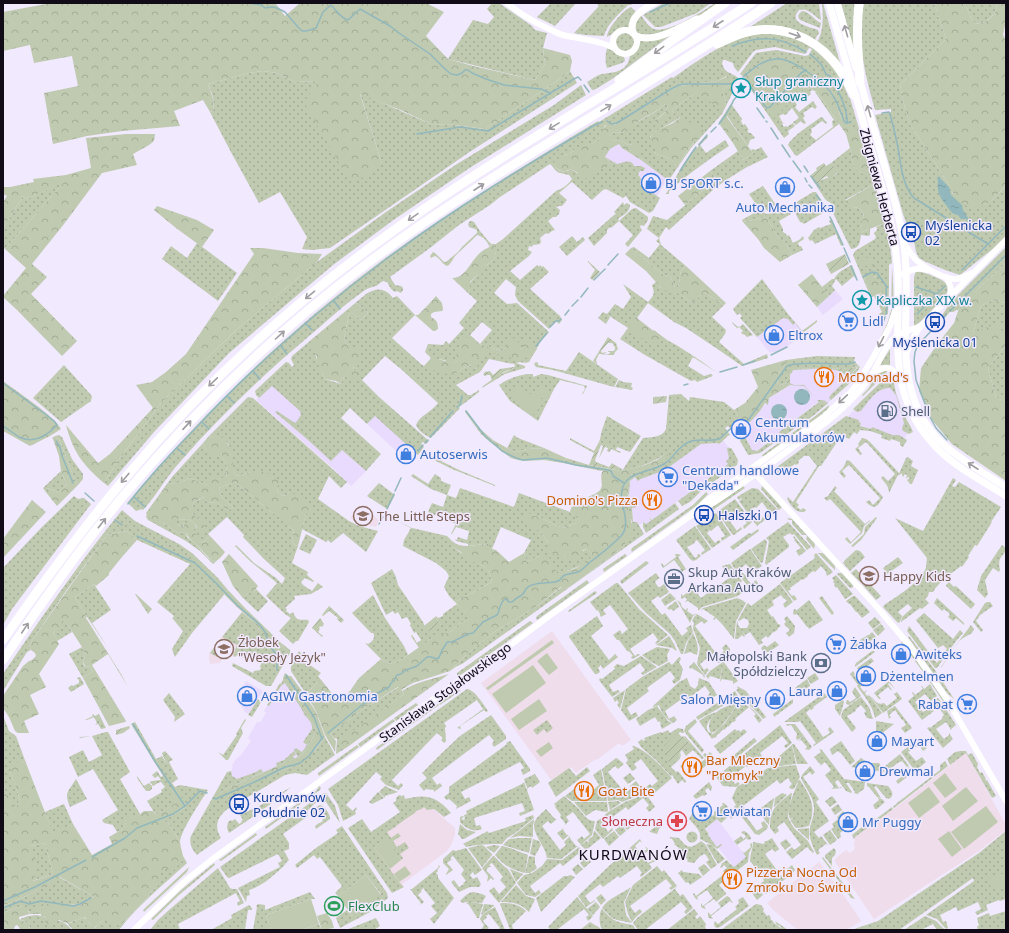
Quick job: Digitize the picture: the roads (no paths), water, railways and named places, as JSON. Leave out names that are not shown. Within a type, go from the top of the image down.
[{"type":"highway","points":[[587,106],[617,81],[725,3]]},
{"type":"highway","points":[[3,640],[61,558],[127,475],[184,412],[245,352],[285,316],[321,286],[395,230],[467,180],[688,44],[751,3]]},
{"type":"highway","points":[[3,660],[70,564],[137,480],[210,401],[287,329],[364,266],[440,212],[685,59],[771,3]]},
{"type":"highway","points":[[859,3],[858,47],[860,82]]},
{"type":"highway","points":[[685,59],[728,39],[752,30],[789,32],[807,39],[825,52],[838,67],[856,96]]},
{"type":"main road","points":[[654,3],[645,8],[635,18],[632,29],[634,35],[640,38],[648,39],[664,34],[691,22],[725,3]]},
{"type":"main road","name":"Zbigniewa Herberta","points":[[829,3],[896,244],[898,276],[898,361],[904,396],[918,425],[928,439],[938,449],[953,461],[1006,496]]},
{"type":"main road","name":"Zbigniewa Herberta","points":[[837,3],[899,216],[904,243],[906,272],[906,356],[911,391],[919,412],[929,428],[940,441],[968,463],[1006,487]]},
{"type":"street","points":[[507,3],[537,24],[561,35],[610,46],[620,54],[631,53],[636,48],[637,40],[628,30],[622,30],[613,38],[612,43],[614,48]]},
{"type":"street","points":[[593,41],[613,38]]},
{"type":"street","points":[[906,356],[914,336],[920,327],[1006,240]]},
{"type":"street","points":[[904,243],[915,259],[930,270],[951,279],[958,279],[967,276],[977,270]]},
{"type":"street","points":[[898,276],[918,268],[930,270]]},
{"type":"street","points":[[946,277],[951,288],[947,301]]},
{"type":"street","name":"Stanisława Stojałowskiego","points":[[134,930],[172,893],[200,869],[310,788],[690,516],[706,501],[822,418],[853,389],[863,376],[890,326],[898,301]]},
{"type":"street","points":[[897,335],[920,327]]},
{"type":"street","name":"Stanisława Stojałowskiego","points":[[690,516],[702,511],[832,417],[862,388],[873,373],[888,345],[897,335]]},
{"type":"street","points":[[873,373],[882,368],[891,368],[900,376]]},
{"type":"street","points":[[751,468],[877,607],[910,646],[948,701],[1006,801]]},
{"type":"water","points":[[939,176],[949,187],[951,195],[962,205],[968,218],[967,221],[966,219],[961,219],[958,215],[952,213],[942,200],[938,189],[937,178]]},
{"type":"water","points":[[802,389],[809,394],[810,397],[805,404],[802,405],[795,400],[794,397],[799,390]]},
{"type":"water","points":[[779,404],[786,409],[787,412],[782,419],[779,420],[772,415],[771,412],[776,405]]},
{"type":"waterway","points":[[249,3],[261,5],[265,8],[277,8],[285,12],[302,31],[316,28],[323,12],[331,5],[341,16],[348,20],[360,9],[390,26],[430,54],[451,74],[457,75],[465,70],[468,70],[486,79],[504,85],[541,89],[550,93]]},
{"type":"waterway","points":[[650,12],[670,3]]},
{"type":"waterway","points":[[732,46],[752,40],[770,39],[779,40],[806,52]]},
{"type":"waterway","points":[[810,54],[833,81],[844,106],[847,123]]},
{"type":"waterway","points":[[743,77],[766,61],[782,59],[790,62],[823,84],[835,99],[844,121],[846,123],[851,122]]},
{"type":"waterway","points":[[747,82],[767,108],[770,107],[801,73],[806,70]]},
{"type":"waterway","points":[[417,134],[460,127],[488,131],[572,80],[578,77],[581,80]]},
{"type":"waterway","points":[[607,121],[611,124],[617,123],[679,85],[730,84],[738,81],[741,85]]},
{"type":"waterway","points":[[584,85],[589,92]]},
{"type":"waterway","points":[[733,101],[742,90]]},
{"type":"waterway","points":[[719,124],[733,102]]},
{"type":"waterway","points":[[757,108],[764,118]]},
{"type":"waterway","points":[[882,113],[889,112],[890,114],[904,181],[914,198],[988,244]]},
{"type":"waterway","points":[[128,504],[168,457],[238,385],[285,341],[334,299],[385,260],[462,206],[541,157],[602,122]]},
{"type":"waterway","points":[[711,132],[716,127]]},
{"type":"waterway","points":[[771,128],[778,139]]},
{"type":"waterway","points":[[699,145],[707,135]]},
{"type":"waterway","points":[[782,145],[790,157]]},
{"type":"waterway","points":[[680,171],[696,147]]},
{"type":"waterway","points":[[793,161],[801,172]]},
{"type":"waterway","points":[[804,166],[808,172]]},
{"type":"waterway","points":[[811,176],[820,188]]},
{"type":"waterway","points":[[805,178],[807,182]]},
{"type":"waterway","points":[[809,185],[812,188]]},
{"type":"waterway","points":[[816,195],[822,202]]},
{"type":"waterway","points":[[830,217],[843,245]]},
{"type":"waterway","points":[[962,270],[1006,226]]},
{"type":"waterway","points":[[844,248],[850,262]]},
{"type":"waterway","points":[[608,265],[618,254]]},
{"type":"waterway","points":[[950,311],[1006,255]]},
{"type":"waterway","points":[[851,266],[857,280]]},
{"type":"waterway","points":[[594,280],[605,269]]},
{"type":"waterway","points":[[863,277],[872,272],[877,273],[888,287]]},
{"type":"waterway","points":[[917,314],[945,286]]},
{"type":"waterway","points":[[886,314],[887,287]]},
{"type":"waterway","points":[[916,287],[937,294]]},
{"type":"waterway","points":[[581,297],[588,288]]},
{"type":"waterway","points":[[572,306],[578,300]]},
{"type":"waterway","points":[[334,301],[340,309]]},
{"type":"waterway","points":[[565,315],[569,310]]},
{"type":"waterway","points":[[946,315],[918,345],[915,352],[914,361],[916,380],[930,417],[936,428],[947,440]]},
{"type":"waterway","points":[[883,323],[885,317]]},
{"type":"waterway","points":[[550,327],[556,321],[561,319]]},
{"type":"waterway","points":[[305,323],[312,330]]},
{"type":"waterway","points":[[536,346],[547,333]]},
{"type":"waterway","points":[[281,346],[287,354]]},
{"type":"waterway","points":[[771,355],[787,347]]},
{"type":"waterway","points":[[743,365],[755,361]]},
{"type":"waterway","points":[[328,733],[376,694],[389,687],[397,675],[417,666],[427,657],[437,659],[447,642],[452,642],[473,633],[483,622],[497,615],[501,603],[505,599],[512,602],[522,595],[528,587],[534,584],[556,582],[565,575],[580,571],[617,540],[625,529],[626,522],[622,491],[625,483],[631,477],[664,464],[671,459],[685,444],[696,440],[719,439],[733,427],[747,421],[787,366],[792,364],[848,364],[855,362]]},
{"type":"waterway","points":[[720,372],[737,367]]},
{"type":"waterway","points":[[253,371],[260,379]]},
{"type":"waterway","points":[[3,383],[54,421],[57,425],[40,438],[30,440],[19,437],[3,426]]},
{"type":"waterway","points":[[684,385],[688,384]]},
{"type":"waterway","points":[[227,396],[234,403]]},
{"type":"waterway","points":[[457,407],[460,405],[462,396]]},
{"type":"waterway","points":[[430,437],[453,411]]},
{"type":"waterway","points":[[466,411],[485,436],[502,451],[516,458],[523,460],[547,458],[576,465],[608,470],[611,471],[613,476],[624,483]]},
{"type":"waterway","points":[[202,422],[209,429]]},
{"type":"waterway","points":[[425,443],[428,440]]},
{"type":"waterway","points":[[56,441],[60,447],[73,483]]},
{"type":"waterway","points":[[418,451],[423,445]]},
{"type":"waterway","points":[[177,448],[185,455]]},
{"type":"waterway","points":[[395,491],[401,478]]},
{"type":"waterway","points":[[85,493],[94,501]]},
{"type":"waterway","points":[[387,509],[394,494]]},
{"type":"waterway","points":[[134,497],[145,507]]},
{"type":"waterway","points":[[379,524],[383,517]]},
{"type":"waterway","points":[[115,520],[122,525]]},
{"type":"waterway","points":[[137,536],[195,563],[237,605],[259,624],[265,632],[269,644],[277,656],[277,670]]},
{"type":"waterway","points":[[286,675],[314,717],[322,739]]},
{"type":"waterway","points":[[133,724],[154,760],[185,806]]},
{"type":"waterway","points":[[213,798],[216,799],[285,767],[300,763],[309,756],[323,737]]},
{"type":"waterway","points":[[92,857],[125,838],[137,828],[173,814],[185,806],[200,791],[207,793]]},
{"type":"waterway","points":[[3,901],[35,887],[86,860]]},
{"type":"waterway","points":[[3,908],[21,901],[29,904],[41,901],[73,906],[91,898]]},
{"type":"place","name":"Słup graniczny Krakowa","points":[[741,88]]},
{"type":"place","name":"BJ SPORT s.c.","points":[[651,183]]},
{"type":"place","name":"Auto Mechanika","points":[[785,187]]},
{"type":"place","name":"Myślenicka 02","points":[[911,232]]},
{"type":"place","name":"Kapliczka XIX w.","points":[[862,300]]},
{"type":"place","name":"Lidl","points":[[848,321]]},
{"type":"place","name":"Myślenicka 01","points":[[935,322]]},
{"type":"place","name":"Eltrox","points":[[774,335]]},
{"type":"place","name":"McDonald's","points":[[824,377]]},
{"type":"place","name":"Shell","points":[[887,411]]},
{"type":"place","name":"Centrum Akumulatorów","points":[[741,429]]},
{"type":"place","name":"Autoserwis","points":[[406,454]]},
{"type":"place","name":"Centrum handlowe \"Dekada\"","points":[[668,477]]},
{"type":"place","name":"Domino's Pizza","points":[[652,500]]},
{"type":"place","name":"Halszki 01","points":[[704,515]]},
{"type":"place","name":"The Little Steps","points":[[363,516]]},
{"type":"place","name":"Happy Kids","points":[[869,576]]},
{"type":"place","name":"Skup Aut Kraków Arkana Auto","points":[[674,579]]},
{"type":"place","name":"Żabka","points":[[836,644]]},
{"type":"place","name":"Żłobek \"Wesoły Jeżyk\"","points":[[224,649]]},
{"type":"place","name":"Awiteks","points":[[901,654]]},
{"type":"place","name":"Małopolski Bank Spółdzielczy","points":[[821,663]]},
{"type":"place","name":"Dżentelmen","points":[[866,676]]},
{"type":"place","name":"Laura","points":[[837,691]]},
{"type":"place","name":"AGIW Gastronomia","points":[[247,696]]},
{"type":"place","name":"Salon Mięsny","points":[[775,699]]},
{"type":"place","name":"Rabat","points":[[967,704]]},
{"type":"place","name":"Mayart","points":[[877,741]]},
{"type":"place","name":"Bar Mleczny \"Promyk\"","points":[[692,767]]},
{"type":"place","name":"Drewmal","points":[[865,771]]},
{"type":"place","name":"Goat Bite","points":[[584,791]]},
{"type":"place","name":"Kurdwanów Południe 02","points":[[239,804]]},
{"type":"place","name":"Lewiatan","points":[[702,811]]},
{"type":"place","name":"Słoneczna","points":[[677,821]]},
{"type":"place","name":"Mr Puggy","points":[[848,822]]},
{"type":"place","name":"Pizzeria Nocna Od Zmroku Do Świtu","points":[[732,879]]},
{"type":"place","name":"FlexClub","points":[[334,906]]},
{"type":"district","name":"KURDWANÓW","points":[[633,855]]}]
